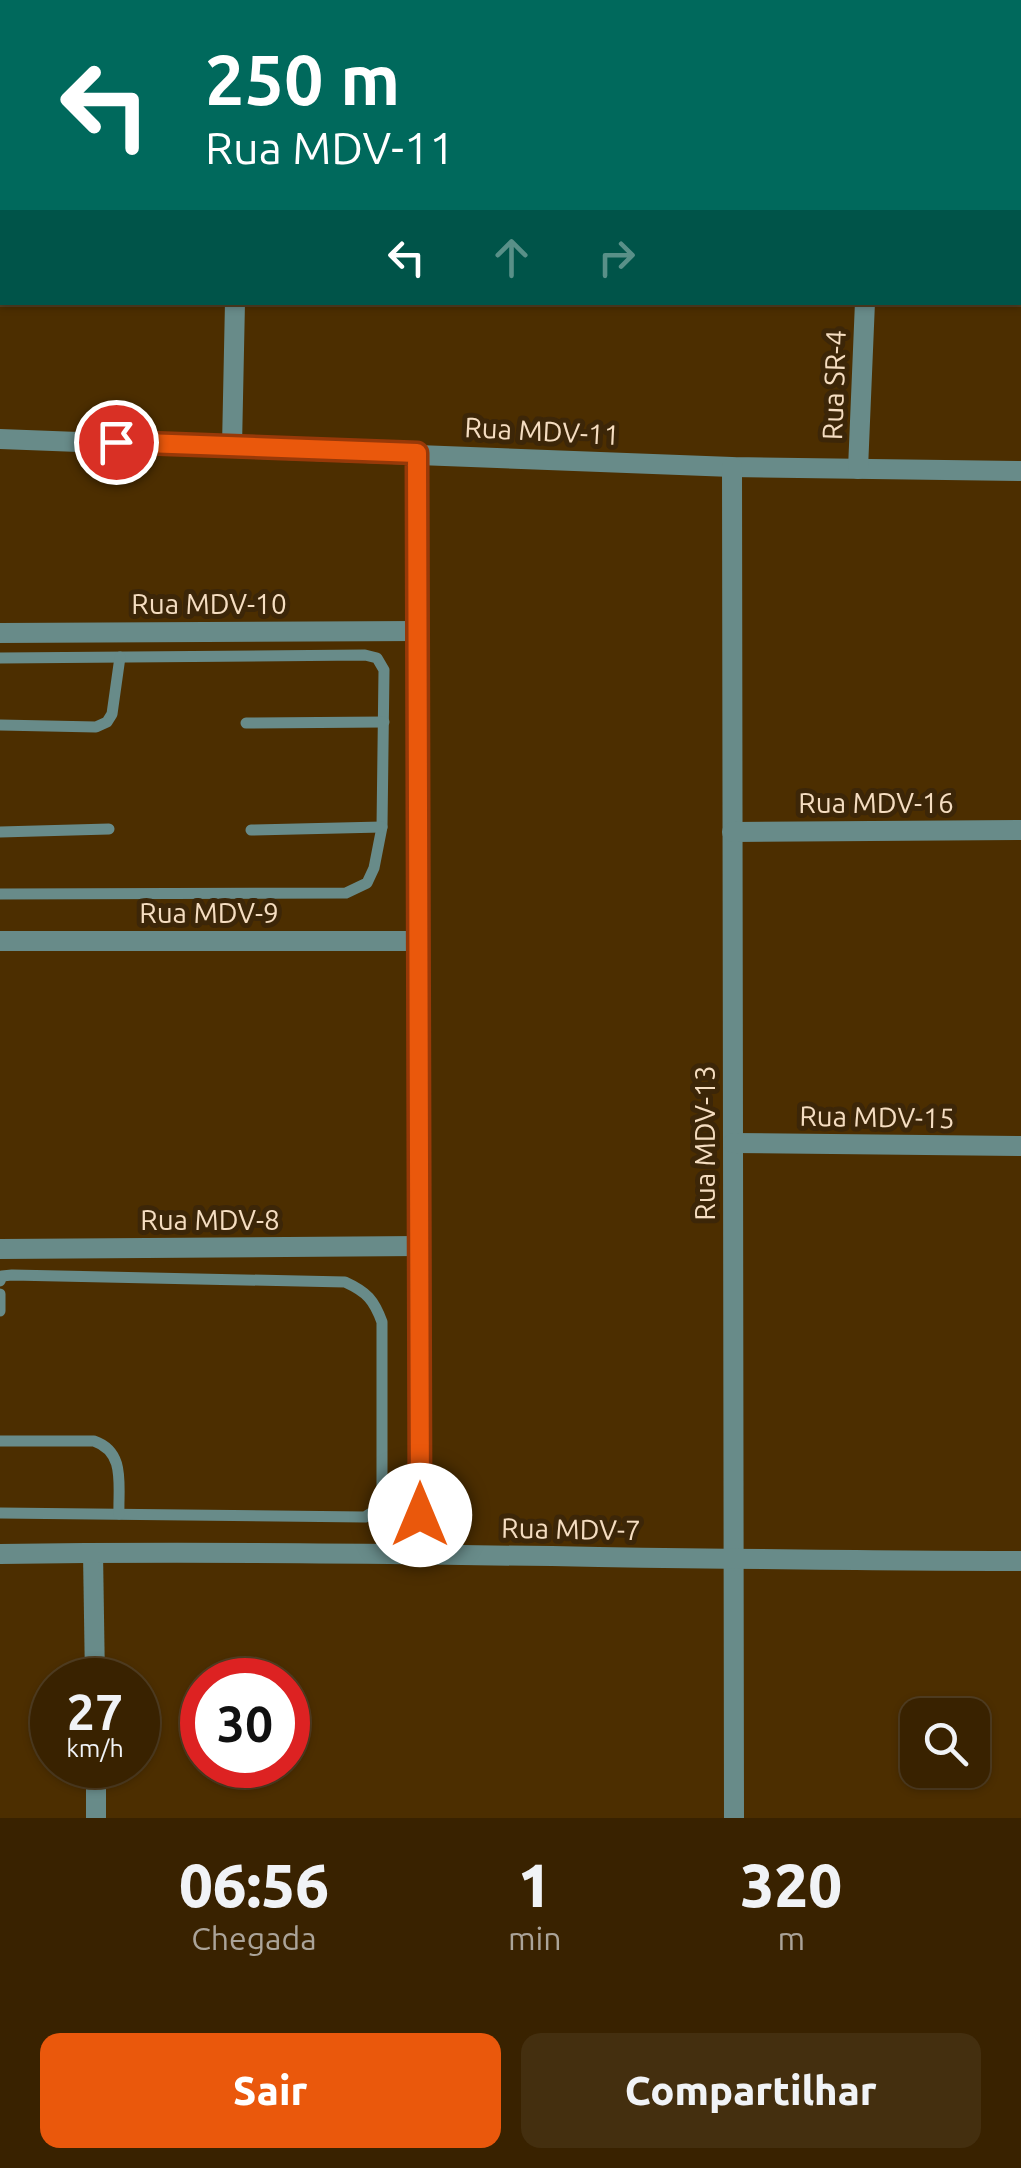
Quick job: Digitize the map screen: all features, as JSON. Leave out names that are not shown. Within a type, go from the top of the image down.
[{"type":"street","points":[[232,446],[236,305]]},
{"type":"street","name":"Rua SR-4","points":[[858,469],[864,305]]},
{"type":"street","name":"Rua MDV-11","points":[[0,439],[732,467],[1021,471]]},
{"type":"street","points":[[417,453],[420,1554]]},
{"type":"street","name":"Rua MDV-13","points":[[732,467],[734,1818]]},
{"type":"street","name":"Rua MDV-10","points":[[0,633],[418,631]]},
{"type":"street","name":"Rua MDV-16","points":[[732,832],[1021,830]]},
{"type":"street","name":"Rua MDV-9","points":[[0,941],[419,941]]},
{"type":"street","name":"Rua MDV-15","points":[[733,1143],[1021,1146]]},
{"type":"street","name":"Rua MDV-8","points":[[0,1249],[420,1246]]},
{"type":"street","points":[[94,1552],[95,1658]]},
{"type":"street","name":"Rua MDV-7","points":[[0,1554],[1021,1561]]},
{"type":"street","points":[[96,1788],[96,1818]]},
{"type":"lane","points":[[0,725],[96,727],[107,722],[112,714],[120,657]]},
{"type":"lane","points":[[0,658],[377,658],[384,670],[382,827],[367,883],[346,893],[0,894]]},
{"type":"lane","points":[[246,722],[384,722]]},
{"type":"lane","points":[[251,830],[382,827]]},
{"type":"lane","points":[[0,832],[109,829]]},
{"type":"lane","points":[[0,1282],[2,1276],[12,1274],[345,1282],[374,1300],[382,1322],[382,1495],[375,1513],[365,1517],[0,1513]]},
{"type":"lane","points":[[0,1294],[0,1311]]},
{"type":"lane","points":[[0,1441],[94,1441],[106,1445],[118,1460],[119,1514]]},
{"type":"route","points":[[116,442],[417,453],[420,1515]]}]
